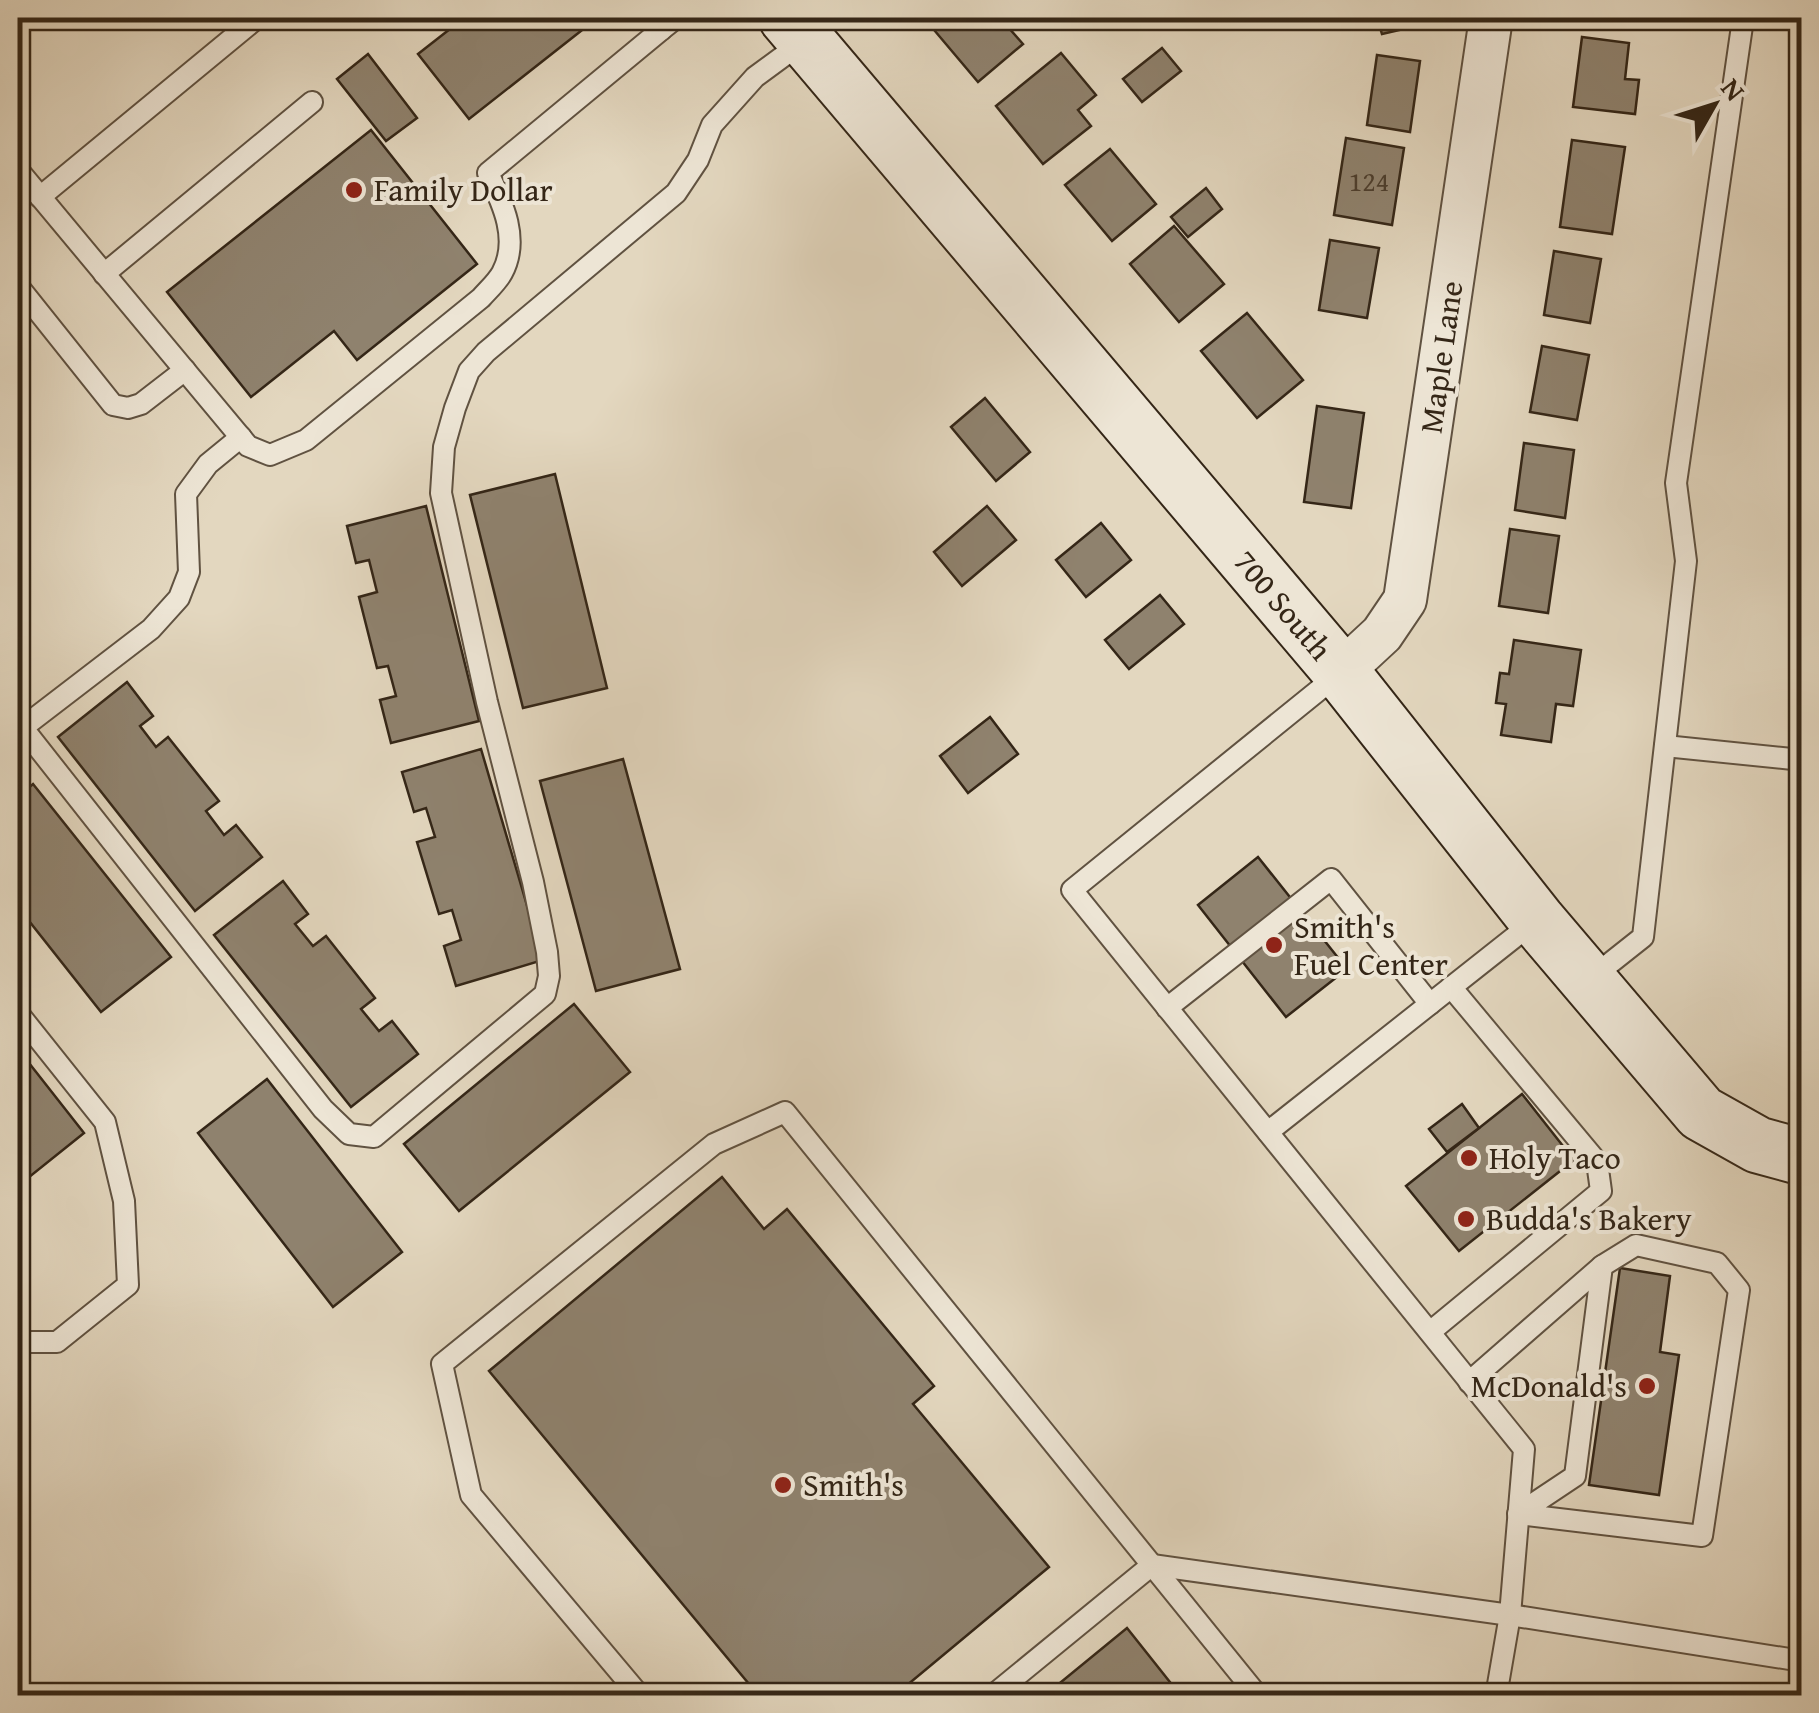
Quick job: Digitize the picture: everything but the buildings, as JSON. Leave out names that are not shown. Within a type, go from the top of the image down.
[{"type":"street","name":"Maple Lane","points":[[1341,672],[1382,634],[1405,600],[1491,18]]},
{"type":"street","name":"700 South","points":[[796,28],[1341,672],[1536,920],[1701,1113],[1758,1144],[1802,1158]]},
{"type":"lane","points":[[252,22],[26,187],[248,446],[270,455],[306,440],[481,298],[502,274],[511,248],[506,211],[488,174],[663,22]]},
{"type":"lane","points":[[1588,981],[1643,938],[1686,561],[1676,483],[1745,22]]},
{"type":"lane","points":[[242,437],[208,464],[186,494],[189,572],[178,598],[152,629],[20,725],[322,1109],[349,1134],[374,1137],[544,994],[549,976],[536,900],[441,493],[444,447],[455,408],[469,372],[486,352],[676,194],[698,160],[712,126],[796,28]]},
{"type":"lane","points":[[104,274],[312,102]]},
{"type":"lane","points":[[18,286],[113,405],[128,408],[141,404],[185,370]]},
{"type":"lane","points":[[1341,672],[1072,890],[1524,1449],[1510,1615],[1496,1696]]},
{"type":"lane","points":[[1665,746],[1802,760]]},
{"type":"lane","points":[[1167,1008],[1331,879],[1430,1004]]},
{"type":"lane","points":[[1268,1132],[1536,920]]},
{"type":"lane","points":[[1430,1332],[1601,1191],[1596,1162],[1452,987]]},
{"type":"lane","points":[[18,1013],[105,1122],[124,1201],[128,1285],[57,1342],[18,1342]]},
{"type":"lane","points":[[640,1696],[471,1495],[442,1364],[714,1144],[786,1112],[1258,1696]]},
{"type":"lane","points":[[1470,1382],[1602,1266],[1636,1245],[1717,1263],[1739,1290],[1702,1536],[1518,1514]]},
{"type":"lane","points":[[1518,1514],[1575,1476],[1602,1266]]},
{"type":"lane","points":[[992,1696],[1152,1565],[1802,1661]]},
{"type":"place","name":"Family Dollar","points":[[354,190]]},
{"type":"place","name":"Smith's Fuel Center","points":[[1274,945]]},
{"type":"place","name":"Holy Taco","points":[[1469,1158]]},
{"type":"place","name":"Budda's Bakery","points":[[1466,1219]]},
{"type":"place","name":"McDonald's","points":[[1647,1386]]},
{"type":"place","name":"Smith's","points":[[783,1485]]}]
